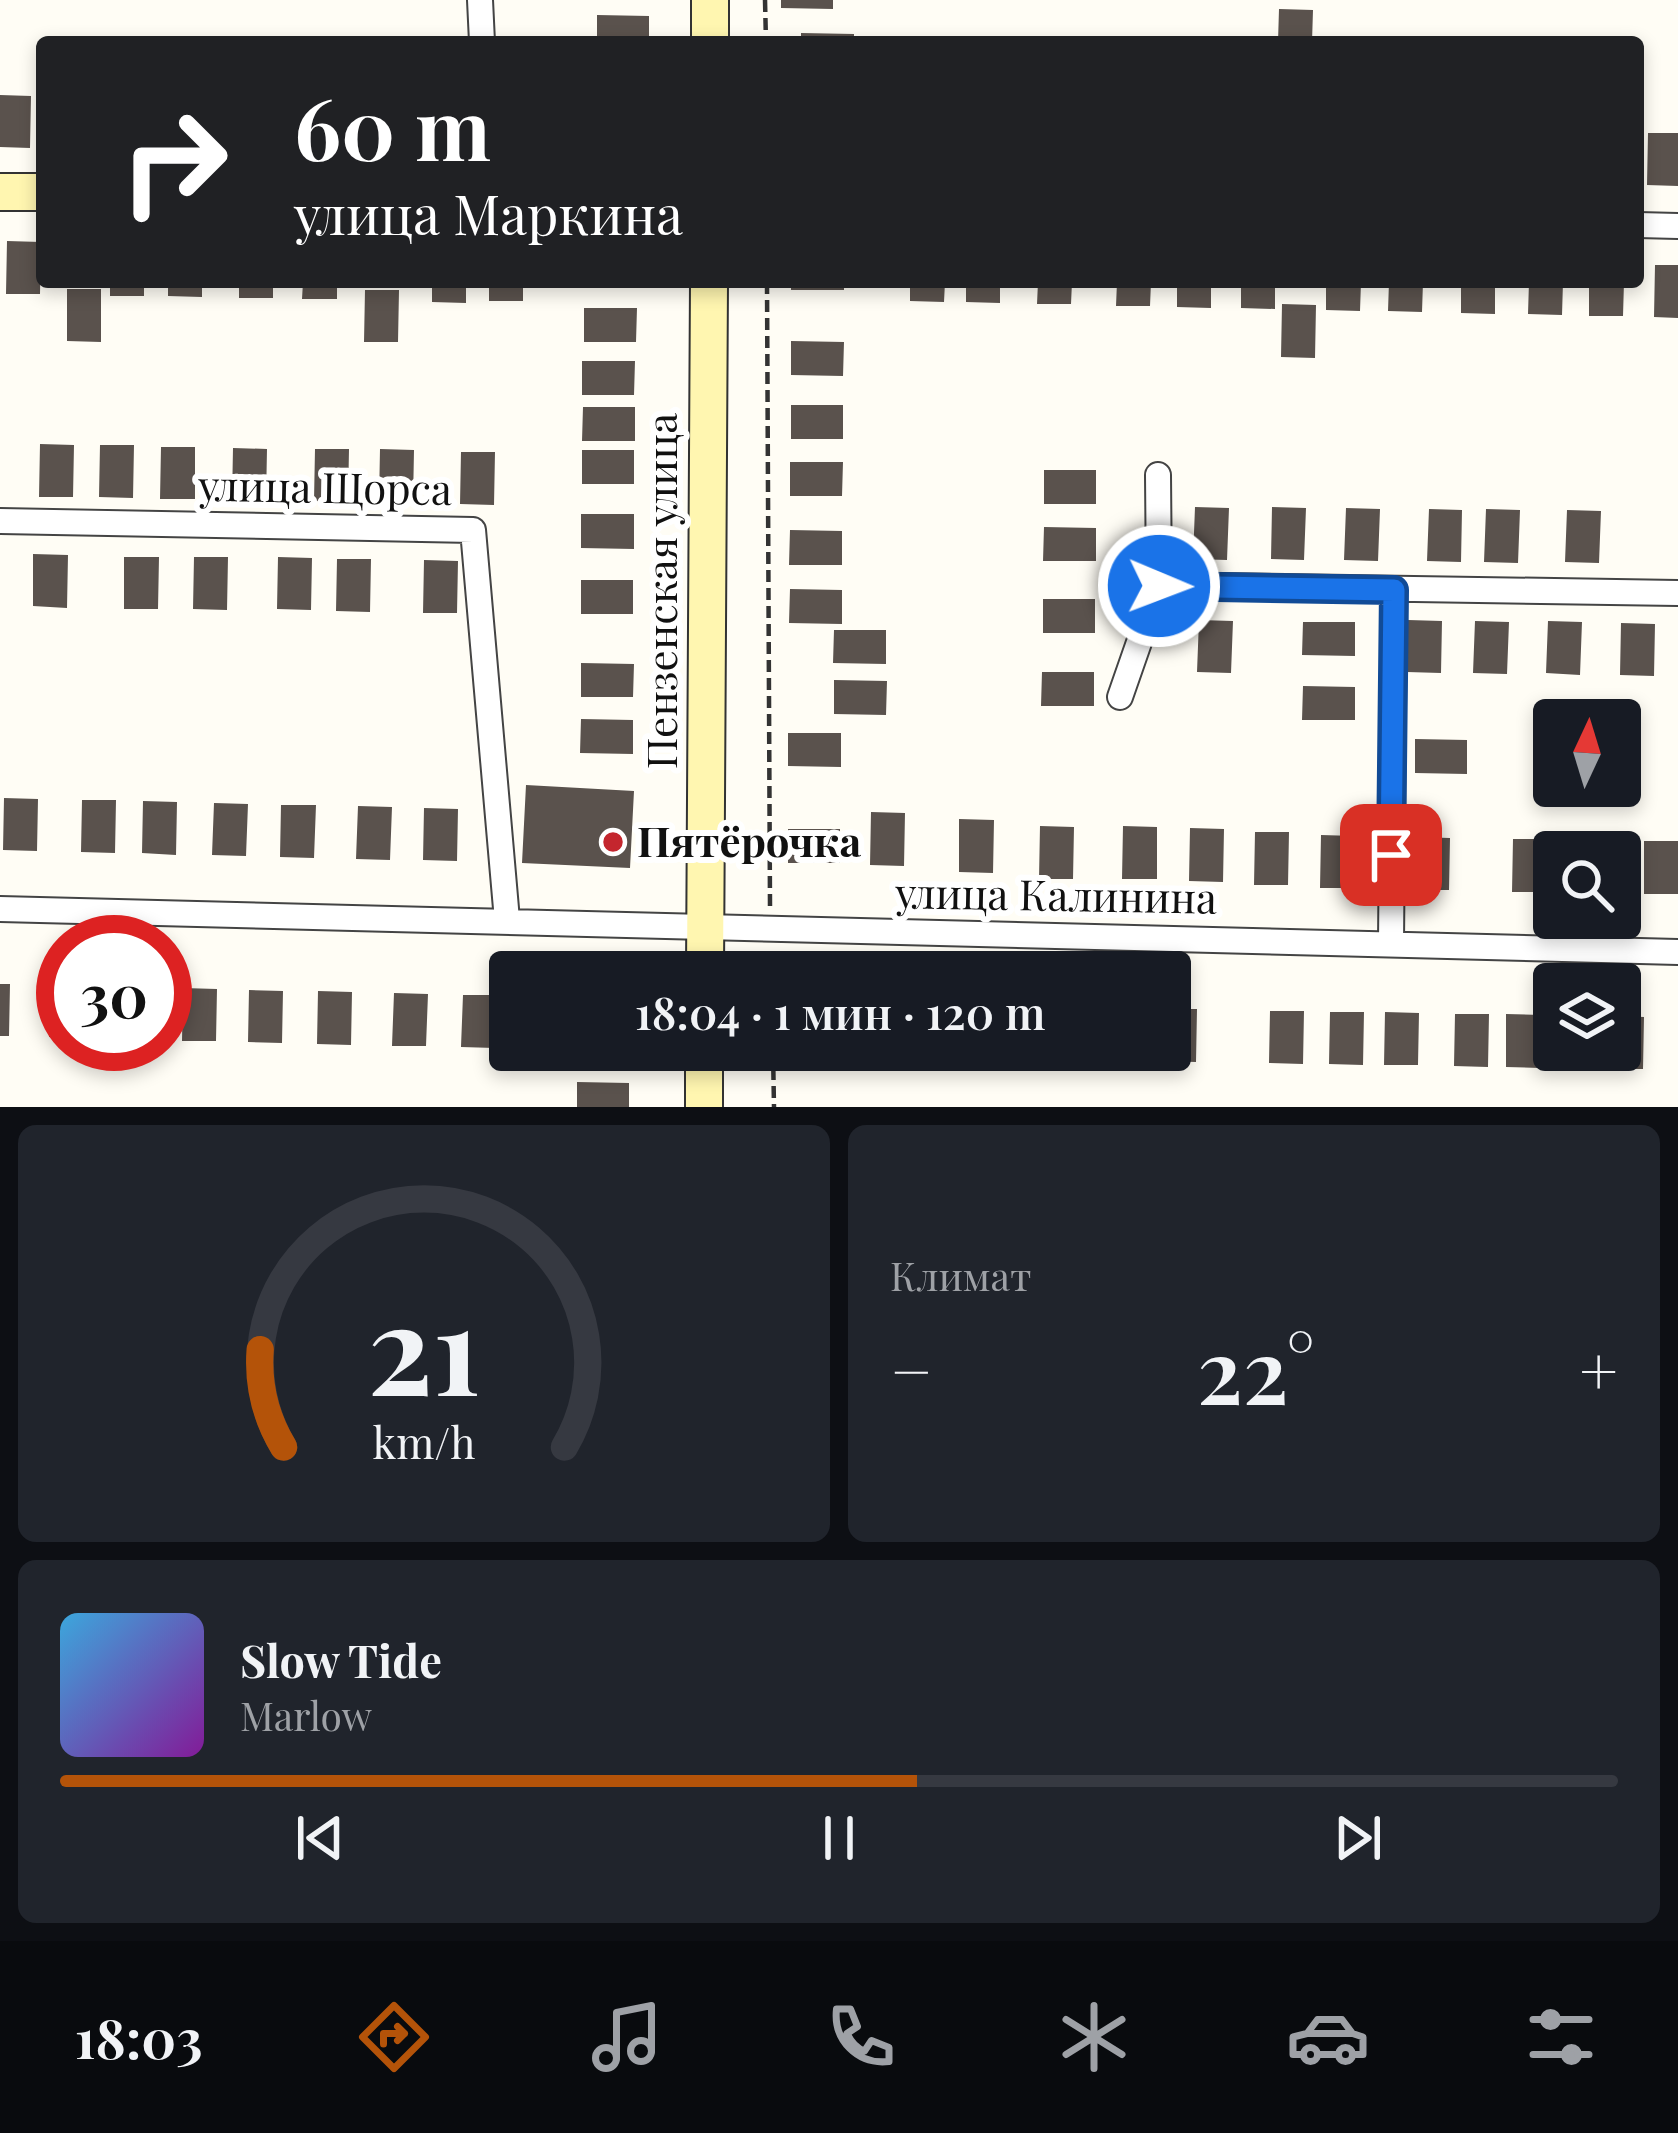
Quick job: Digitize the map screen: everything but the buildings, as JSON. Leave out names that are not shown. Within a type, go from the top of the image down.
[{"type":"street","points":[[480,0],[482,36]]},
{"type":"street","points":[[710,0],[710,36]]},
{"type":"street","points":[[0,192],[36,192]]},
{"type":"street","points":[[1644,225],[1678,226]]},
{"type":"street","name":"Пензенская улица","points":[[705,951],[709,288]]},
{"type":"street","points":[[1120,697],[1159,586],[1158,475]]},
{"type":"street","name":"улица Щорса","points":[[0,521],[473,530],[507,920]]},
{"type":"street","points":[[1159,586],[1678,593]]},
{"type":"street","points":[[1390,944],[1394,590]]},
{"type":"street","name":"улица Калинина","points":[[0,909],[1678,952]]},
{"type":"street","points":[[704,1071],[704,1107]]},
{"type":"path","points":[[766,0],[766,36]]},
{"type":"path","points":[[767,288],[771,951]]},
{"type":"path","points":[[773,1071],[774,1107]]},
{"type":"place","name":"Пятёрочка","points":[[613,842]]},
{"type":"route","points":[[1159,586],[1394,590],[1391,855]]}]
